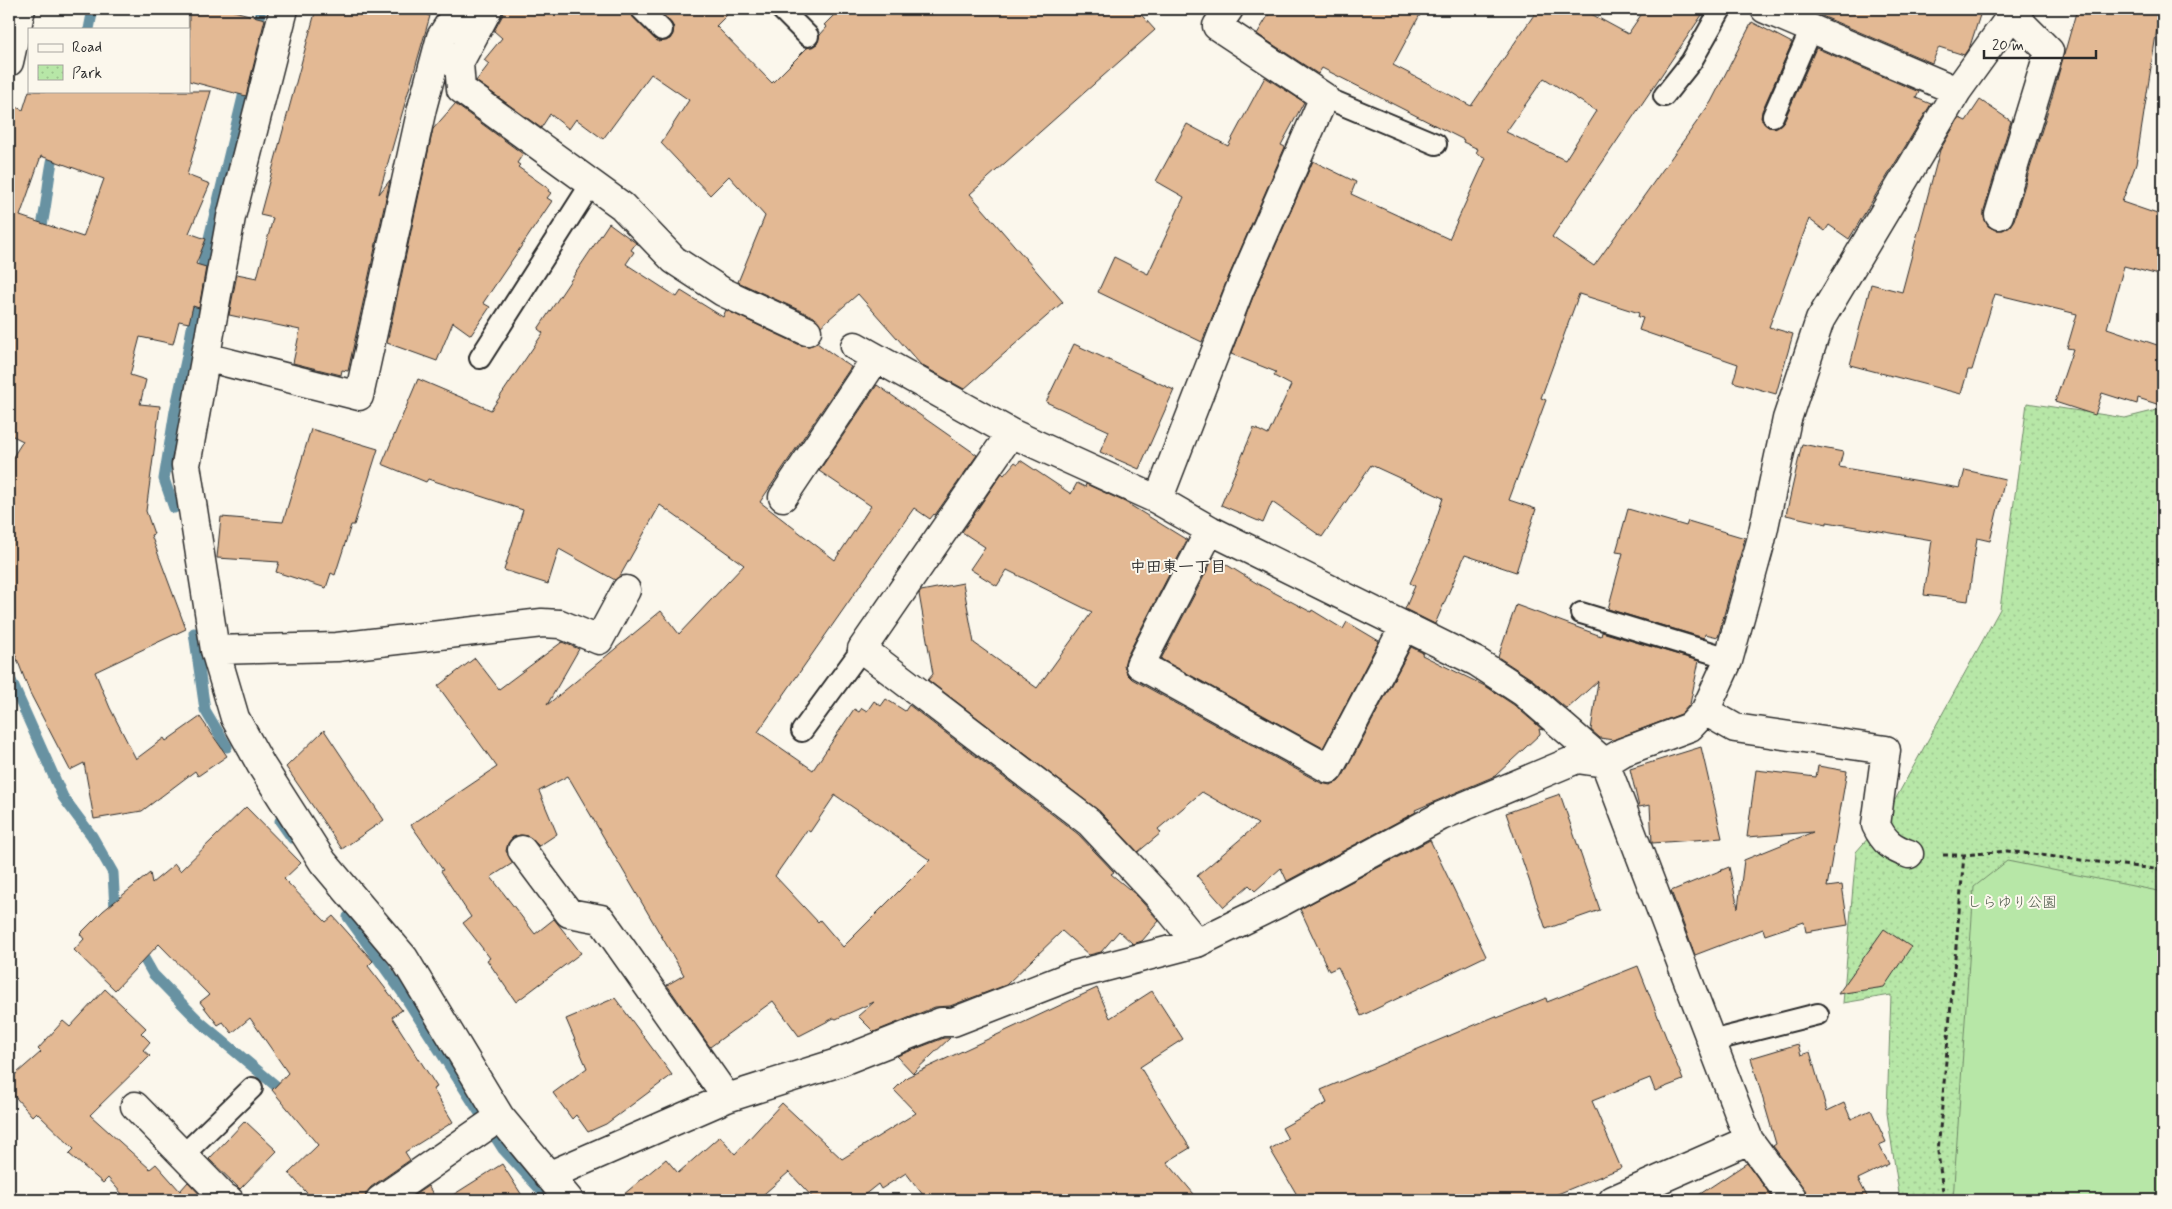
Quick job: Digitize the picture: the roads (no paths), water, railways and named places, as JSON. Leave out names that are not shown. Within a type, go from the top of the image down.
[{"type":"street","points":[[9,62],[22,9]]},
{"type":"street","points":[[284,9],[231,217],[186,465],[215,650],[235,718],[261,766],[323,862],[404,958],[500,1117],[569,1200]]},
{"type":"street","points":[[205,361],[217,360],[359,396],[422,108],[441,37],[459,9]]},
{"type":"street","points":[[488,9],[459,63],[461,89],[622,206],[674,260],[723,292],[807,331]]},
{"type":"street","points":[[1158,500],[1239,291],[1324,97],[1217,26],[1229,9]]},
{"type":"street","points":[[1776,11],[1811,29],[1957,92]]},
{"type":"street","points":[[548,1176],[727,1098],[837,1063],[942,1022],[954,1022],[1071,976],[1197,943],[1283,901],[1441,816],[1577,759],[1606,763],[1623,752],[1690,727],[1705,710],[1729,658],[1761,541],[1787,419],[1820,320],[1957,92],[2014,11],[2049,51],[1999,215]]},
{"type":"street","points":[[783,497],[866,352],[1011,433],[1158,500],[1210,530],[1477,662],[1523,692],[1606,763],[1748,1140],[1793,1200]]},
{"type":"street","points":[[1011,433],[862,649],[1089,822],[1160,898],[1197,943]]},
{"type":"street","points":[[1210,530],[1140,665],[1329,769],[1404,627]]},
{"type":"street","points":[[215,650],[337,647],[542,623],[560,624],[599,640],[626,590]]},
{"type":"street","points":[[1705,710],[1734,728],[1886,750],[1876,825],[1880,834],[1893,848],[1909,854]]},
{"type":"street","points":[[522,850],[569,913],[601,918],[727,1098]]},
{"type":"street","points":[[135,1106],[229,1200]]},
{"type":"street","points":[[380,1200],[500,1117]]},
{"type":"street","points":[[1613,1200],[1748,1140]]},
{"type":"lane","points":[[641,9],[662,30]]},
{"type":"lane","points":[[781,9],[808,36]]},
{"type":"lane","points":[[1664,96],[1690,62],[1722,9]]},
{"type":"lane","points":[[1773,116],[1811,29]]},
{"type":"lane","points":[[1324,97],[1436,144]]},
{"type":"lane","points":[[480,358],[591,184]]},
{"type":"lane","points":[[1581,613],[1729,658]]},
{"type":"lane","points":[[802,731],[862,649]]},
{"type":"lane","points":[[1711,1041],[1818,1014]]},
{"type":"lane","points":[[183,1155],[252,1088]]},
{"type":"waterway","points":[[89,28],[93,9]]},
{"type":"waterway","points":[[256,33],[261,9]]},
{"type":"waterway","points":[[174,508],[164,479],[175,411],[205,255],[247,80]]},
{"type":"waterway","points":[[39,237],[56,145]]},
{"type":"waterway","points":[[194,633],[205,710],[227,747]]},
{"type":"waterway","points":[[9,676],[63,797],[92,836],[113,873],[115,910],[118,915]]},
{"type":"waterway","points":[[280,821],[292,838]]},
{"type":"waterway","points":[[348,917],[402,992],[503,1149],[550,1200]]},
{"type":"waterway","points":[[137,946],[153,974],[200,1022],[288,1096]]},
{"type":"district","name":"中田東一丁目","points":[[1178,566]]},
{"type":"park label","name":"しらゆり公園","points":[[2012,902]]}]
